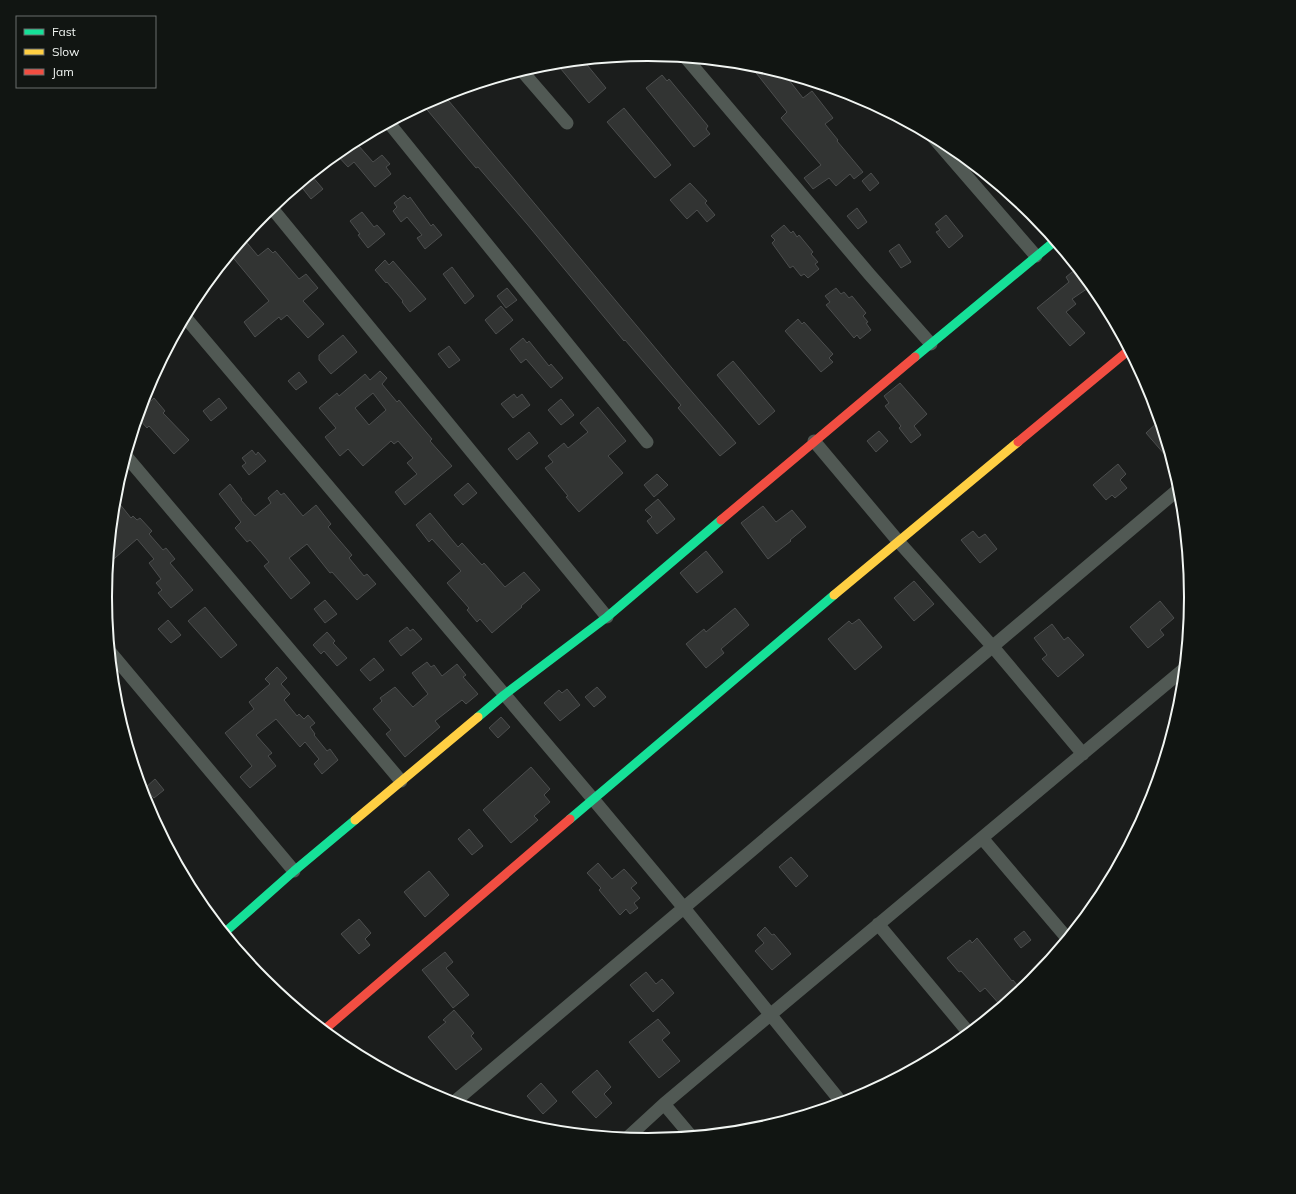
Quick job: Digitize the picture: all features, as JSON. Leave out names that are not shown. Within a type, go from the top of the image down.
[{"type":"street","points":[[690,63],[870,275],[931,344]]},
{"type":"street","points":[[526,75],[567,123]]},
{"type":"street","points":[[392,127],[647,442]]},
{"type":"street","points":[[944,150],[1036,256]]},
{"type":"street","points":[[275,212],[607,618]]},
{"type":"street","points":[[228,929],[294,871],[504,695],[607,618],[814,441],[1051,244]]},
{"type":"street","points":[[189,321],[593,799],[684,908],[838,1098]]},
{"type":"street","points":[[328,1027],[593,799],[898,541],[1125,353]]},
{"type":"street","points":[[814,441],[898,541],[993,647],[1083,754]]},
{"type":"street","points":[[129,460],[401,781]]},
{"type":"street","points":[[459,1098],[1174,493]]},
{"type":"street","points":[[116,660],[294,871]]},
{"type":"street","points":[[632,1133],[878,924],[1178,674]]},
{"type":"street","points":[[982,838],[1064,934]]},
{"type":"street","points":[[878,924],[965,1029]]},
{"type":"street","points":[[664,1104],[687,1132]]},
{"type":"building","points":[[587,65],[606,88],[589,103],[561,68]]},
{"type":"building","points":[[755,71],[788,79],[803,98],[812,91],[833,118],[825,124],[863,172],[854,179],[850,174],[836,186],[829,178],[813,189],[804,178],[821,165],[781,118],[787,112]]},
{"type":"building","points":[[662,75],[667,81],[669,79],[708,126],[706,129],[710,134],[694,147],[646,88]]},
{"type":"building","points":[[448,100],[736,443],[720,456],[678,408],[681,405],[625,340],[624,341],[478,167],[476,168],[427,109]]},
{"type":"building","points":[[624,108],[671,165],[655,178],[607,122]]},
{"type":"building","points":[[359,146],[373,162],[382,155],[390,164],[386,167],[391,174],[375,187],[354,162],[348,167],[340,158]]},
{"type":"building","points":[[871,173],[879,183],[870,191],[862,181]]},
{"type":"building","points":[[314,179],[323,189],[311,199],[302,188]]},
{"type":"building","points":[[690,183],[707,201],[705,203],[715,215],[707,222],[697,210],[687,219],[670,200]]},
{"type":"building","points":[[404,195],[408,199],[410,197],[431,226],[433,224],[442,235],[425,249],[417,238],[422,235],[407,217],[401,222],[393,211],[397,207],[394,203]]},
{"type":"building","points":[[857,208],[867,222],[858,229],[847,216]]},
{"type":"building","points":[[362,212],[374,227],[377,225],[385,234],[368,248],[350,221]]},
{"type":"building","points":[[946,215],[963,236],[949,248],[936,232],[940,230],[935,224]]},
{"type":"building","points":[[784,225],[791,233],[793,231],[797,237],[799,235],[813,252],[811,254],[818,262],[815,264],[819,269],[808,278],[804,274],[801,276],[793,266],[790,268],[772,243],[775,240],[771,236]]},
{"type":"building","points":[[247,242],[258,256],[268,248],[273,253],[275,251],[299,279],[306,274],[318,288],[303,301],[324,324],[308,338],[287,315],[281,320],[279,317],[255,337],[244,322],[269,301],[233,258]]},
{"type":"building","points":[[899,244],[911,262],[901,268],[889,251]]},
{"type":"building","points":[[385,260],[389,265],[393,261],[426,299],[410,312],[402,302],[403,301],[375,270]]},
{"type":"building","points":[[452,267],[474,296],[465,304],[443,274]]},
{"type":"building","points":[[1073,271],[1087,289],[1072,299],[1076,304],[1066,312],[1085,333],[1070,346],[1037,308],[1069,282],[1066,277]]},
{"type":"building","points":[[507,288],[517,300],[506,308],[497,296]]},
{"type":"building","points":[[836,288],[841,294],[844,292],[849,298],[852,296],[866,313],[863,316],[868,322],[866,323],[871,330],[860,339],[857,335],[854,338],[826,305],[830,302],[825,296]]},
{"type":"building","points":[[501,306],[513,320],[496,334],[485,320]]},
{"type":"building","points":[[798,319],[802,324],[804,322],[833,354],[829,358],[833,362],[821,372],[785,331]]},
{"type":"building","points":[[343,335],[357,352],[331,374],[319,360],[319,355]]},
{"type":"building","points":[[523,338],[527,343],[529,341],[549,366],[551,364],[563,378],[551,388],[526,359],[521,363],[510,349]]},
{"type":"building","points":[[449,346],[460,360],[449,368],[438,354]]},
{"type":"building","points":[[733,361],[775,411],[759,425],[717,375]]},
{"type":"building","points":[[380,371],[387,378],[382,384],[397,402],[399,400],[432,439],[430,441],[452,466],[405,505],[395,492],[417,474],[407,463],[413,458],[398,441],[394,444],[391,441],[363,466],[348,449],[340,456],[325,437],[336,428],[319,408],[337,393],[339,396],[365,374],[370,380]],"holes":[[[373,393],[386,410],[369,425],[355,408]]]},
{"type":"building","points":[[299,372],[307,382],[296,390],[288,381]]},
{"type":"building","points":[[900,383],[927,414],[914,426],[921,435],[911,443],[899,428],[901,426],[885,406],[889,403],[884,396]]},
{"type":"building","points":[[514,394],[517,398],[522,394],[530,405],[513,418],[501,404]]},
{"type":"building","points":[[154,398],[165,411],[163,413],[189,440],[174,454],[149,426],[147,428],[141,422],[149,403]]},
{"type":"building","points":[[219,398],[227,408],[211,421],[203,411]]},
{"type":"building","points":[[561,399],[574,415],[561,425],[548,410]]},
{"type":"building","points":[[598,407],[626,441],[608,456],[623,473],[579,512],[545,468],[553,462],[548,456],[564,443],[568,448],[588,432],[580,423]]},
{"type":"building","points":[[1156,424],[1165,455],[1146,433]]},
{"type":"building","points":[[879,431],[888,441],[876,452],[867,441]]},
{"type":"building","points":[[529,432],[538,443],[517,460],[508,449]]},
{"type":"building","points":[[252,450],[256,455],[258,452],[266,461],[249,475],[242,466],[246,463],[242,458]]},
{"type":"building","points":[[1118,464],[1126,474],[1120,480],[1127,488],[1115,498],[1112,495],[1106,500],[1093,485]]},
{"type":"building","points":[[657,474],[668,485],[654,497],[644,485]]},
{"type":"building","points":[[468,483],[477,493],[463,505],[454,495]]},
{"type":"building","points":[[230,484],[255,516],[271,503],[268,498],[277,490],[281,495],[284,493],[303,516],[316,505],[331,524],[328,527],[352,555],[349,558],[364,576],[367,574],[376,584],[357,600],[332,572],[330,573],[307,544],[289,558],[310,583],[291,599],[264,566],[269,562],[250,540],[247,542],[235,528],[241,522],[219,494]]},
{"type":"building","points":[[658,499],[675,519],[657,534],[647,521],[652,517],[645,510]]},
{"type":"building","points":[[120,505],[131,518],[133,516],[137,520],[140,518],[152,531],[149,534],[163,550],[166,548],[175,559],[170,563],[193,590],[171,608],[158,593],[162,590],[156,583],[161,579],[149,563],[154,559],[137,539],[113,559]]},
{"type":"building","points":[[763,506],[776,522],[792,510],[806,527],[768,559],[741,523]]},
{"type":"building","points":[[430,513],[458,547],[462,543],[482,565],[484,563],[505,587],[524,572],[540,590],[492,633],[480,619],[477,622],[467,610],[469,608],[447,583],[461,571],[432,539],[429,542],[416,525]]},
{"type":"building","points":[[973,531],[979,538],[985,534],[997,549],[980,563],[961,540]]},
{"type":"building","points":[[706,551],[723,572],[697,593],[680,573]]},
{"type":"building","points":[[914,581],[934,604],[914,621],[894,598]]},
{"type":"building","points":[[325,600],[337,614],[325,623],[314,609]]},
{"type":"building","points":[[1160,601],[1174,618],[1160,630],[1164,635],[1148,648],[1130,627]]},
{"type":"building","points":[[205,607],[237,645],[221,658],[188,621]]},
{"type":"building","points":[[735,608],[749,625],[721,649],[724,653],[706,668],[686,644],[704,629],[706,632]]},
{"type":"building","points":[[859,619],[882,647],[855,670],[828,639],[849,621],[852,624]]},
{"type":"building","points":[[168,620],[181,635],[171,643],[158,629]]},
{"type":"building","points":[[1052,624],[1064,640],[1068,637],[1084,655],[1058,677],[1042,659],[1047,655],[1034,638]]},
{"type":"building","points":[[407,627],[410,631],[413,629],[422,639],[401,656],[389,641]]},
{"type":"building","points":[[327,632],[335,641],[333,643],[347,658],[337,666],[324,651],[321,654],[313,645]]},
{"type":"building","points":[[374,658],[384,670],[370,681],[360,670]]},
{"type":"building","points":[[427,662],[431,667],[434,665],[442,676],[457,664],[466,675],[463,677],[478,694],[466,704],[462,700],[435,721],[440,727],[405,757],[386,734],[391,730],[373,709],[382,701],[380,698],[395,687],[413,707],[428,694],[412,673]]},
{"type":"building","points":[[277,667],[287,678],[281,684],[290,694],[284,700],[297,716],[299,714],[304,719],[308,715],[315,723],[310,727],[315,734],[314,735],[327,751],[330,749],[338,760],[322,774],[314,764],[319,759],[305,742],[300,747],[276,719],[256,735],[272,753],[268,756],[276,766],[250,788],[240,777],[252,766],[225,733],[254,709],[249,702],[270,684],[265,679]]},
{"type":"building","points":[[597,687],[606,697],[594,707],[585,697]]},
{"type":"building","points":[[567,689],[580,705],[560,721],[544,703],[559,690],[562,693]]},
{"type":"building","points":[[501,717],[510,727],[498,738],[489,728]]},
{"type":"building","points":[[531,767],[550,789],[544,795],[550,802],[534,816],[538,820],[511,843],[483,810]]},
{"type":"building","points":[[155,779],[164,790],[154,798],[149,793],[147,786]]},
{"type":"building","points":[[469,829],[483,846],[472,855],[458,839]]},
{"type":"building","points":[[791,857],[808,876],[796,887],[779,867]]},
{"type":"building","points":[[598,863],[612,879],[624,869],[637,883],[631,888],[640,898],[634,903],[638,908],[630,914],[626,909],[620,915],[599,890],[601,888],[587,873]]},
{"type":"building","points":[[429,871],[449,895],[425,917],[404,892]]},
{"type":"building","points":[[359,919],[371,933],[365,939],[370,945],[359,954],[341,934]]},
{"type":"building","points":[[765,927],[772,935],[774,934],[791,954],[772,970],[755,951],[764,943],[757,935]]},
{"type":"building","points":[[1024,931],[1031,940],[1021,948],[1014,939]]},
{"type":"building","points":[[977,938],[1012,981],[1013,980],[1017,985],[998,1003],[985,988],[980,992],[947,958],[970,940],[972,943]]},
{"type":"building","points":[[445,952],[453,962],[446,968],[469,995],[453,1008],[422,970]]},
{"type":"building","points":[[646,972],[656,984],[662,979],[674,993],[653,1012],[630,985]]},
{"type":"building","points":[[454,1010],[474,1033],[471,1036],[482,1049],[456,1070],[428,1037],[446,1022],[443,1020]]},
{"type":"building","points":[[658,1019],[670,1033],[662,1040],[680,1061],[659,1078],[629,1042]]},
{"type":"building","points":[[597,1070],[611,1087],[604,1094],[612,1103],[596,1118],[572,1092]]},
{"type":"building","points":[[541,1083],[557,1101],[543,1114],[527,1096]]},
{"type":"traffic: fast","points":[[915,357],[1051,244]]},
{"type":"traffic: fast","points":[[478,717],[504,695],[607,617],[721,520]]},
{"type":"traffic: fast","points":[[570,819],[834,595]]},
{"type":"traffic: fast","points":[[228,929],[355,820]]},
{"type":"traffic: slow","points":[[834,595],[1018,442]]},
{"type":"traffic: slow","points":[[355,820],[478,717]]},
{"type":"traffic: jam","points":[[1018,442],[1125,353]]},
{"type":"traffic: jam","points":[[721,520],[915,357]]},
{"type":"traffic: jam","points":[[328,1027],[570,819]]}]
